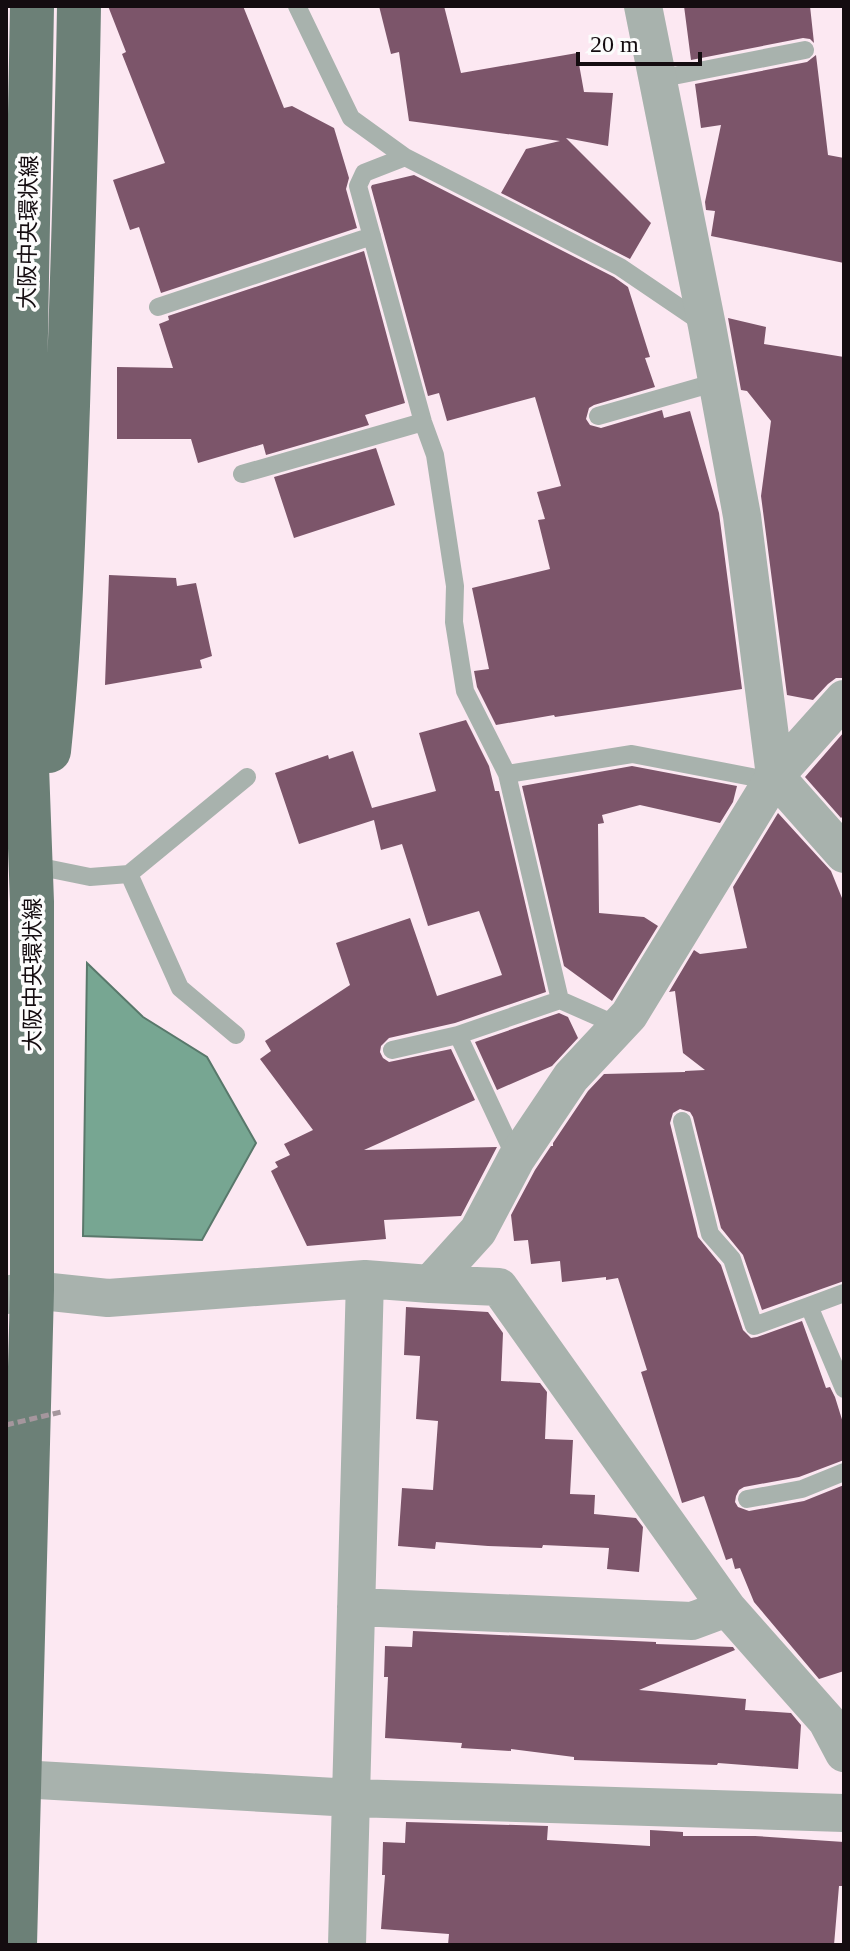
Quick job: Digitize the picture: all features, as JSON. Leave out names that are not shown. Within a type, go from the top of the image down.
[{"type":"main road","name":"大阪中央環状線","points":[[15,1945],[20,1779],[19,1292],[34,884],[21,604],[32,6]]},
{"type":"main road","points":[[34,884],[56,681],[79,6]]},
{"type":"street","points":[[643,6],[742,516],[775,776],[844,854]]},
{"type":"street","points":[[430,1284],[478,1231],[516,1159],[571,1077],[629,1015],[775,776],[844,699]]},
{"type":"street","points":[[347,1945],[365,1279]]},
{"type":"street","points":[[19,1292],[108,1298],[365,1279],[499,1287],[727,1608],[827,1721],[844,1753]]},
{"type":"street","points":[[356,1607],[692,1621],[727,1608]]},
{"type":"street","points":[[20,1779],[352,1798],[844,1813]]},
{"type":"lane","points":[[297,6],[351,118],[405,157],[620,267],[707,326]]},
{"type":"lane","points":[[658,79],[805,50]]},
{"type":"lane","points":[[405,157],[364,173],[358,186],[423,422],[435,455],[455,586],[454,622],[465,691],[507,774],[560,1000]]},
{"type":"lane","points":[[158,307],[372,236]]},
{"type":"lane","points":[[598,416],[717,382]]},
{"type":"lane","points":[[242,474],[423,422]]},
{"type":"lane","points":[[507,774],[632,754],[757,778],[775,776]]},
{"type":"lane","points":[[34,884],[129,874],[247,777]]},
{"type":"lane","points":[[129,874],[180,988],[236,1035]]},
{"type":"lane","points":[[392,1050],[458,1035],[560,1000],[619,1026]]},
{"type":"lane","points":[[458,1035],[516,1159]]},
{"type":"lane","points":[[682,1121],[710,1234],[732,1259],[754,1326],[844,1293]]},
{"type":"lane","points":[[809,1306],[844,1389]]},
{"type":"lane","points":[[747,1499],[802,1489],[844,1472]]},
{"type":"path","points":[[6,1425],[61,1412]]},
{"type":"shaded area","points":[[87,963],[143,1017],[207,1057],[256,1143],[202,1240],[83,1236]]},
{"type":"building","points":[[108,6],[243,6],[284,108],[292,106],[334,128],[349,178],[346,189],[357,228],[161,293],[139,227],[130,230],[113,180],[165,163],[122,54],[126,52]]},
{"type":"building","points":[[379,6],[444,6],[461,73],[577,53],[584,92],[613,93],[608,146],[566,138],[651,223],[630,259],[501,193],[526,149],[560,141],[409,121],[399,52],[391,54]]},
{"type":"building","points":[[684,6],[810,6],[814,43],[803,38],[691,60]]},
{"type":"building","points":[[816,55],[828,155],[844,158],[844,263],[711,236],[715,211],[706,210],[721,125],[701,128],[695,84],[807,62]]},
{"type":"building","points":[[414,175],[628,287],[650,357],[645,358],[655,387],[594,405],[589,408],[586,419],[590,425],[601,428],[662,410],[664,418],[690,411],[719,513],[742,689],[496,725],[477,687],[474,671],[489,669],[472,588],[550,569],[538,520],[545,519],[537,492],[561,486],[535,397],[447,421],[439,393],[428,396],[371,187]]},
{"type":"building","points":[[364,251],[405,403],[365,415],[369,425],[266,455],[263,444],[198,463],[191,439],[117,439],[117,367],[173,368],[159,324],[169,320],[168,316]]},
{"type":"building","points":[[728,318],[766,327],[764,344],[844,357],[844,678],[836,678],[813,700],[787,695],[761,496],[771,421],[747,391],[741,390]]},
{"type":"building","points":[[376,448],[395,505],[294,538],[274,477]]},
{"type":"building","points":[[109,575],[176,578],[177,586],[196,583],[212,656],[200,660],[202,668],[105,685]]},
{"type":"building","points":[[466,720],[489,766],[495,791],[499,791],[546,992],[455,1023],[389,1038],[381,1046],[383,1058],[389,1062],[451,1049],[475,1100],[364,1150],[497,1147],[461,1216],[384,1220],[386,1239],[307,1246],[271,1171],[278,1167],[275,1162],[290,1155],[284,1144],[313,1130],[260,1059],[271,1051],[265,1041],[350,985],[336,943],[410,918],[437,996],[502,975],[479,911],[428,926],[402,844],[381,850],[374,820],[299,844],[275,773],[328,755],[329,759],[353,751],[372,808],[436,791],[419,733]]},
{"type":"building","points":[[844,732],[844,815],[841,818],[805,777]]},
{"type":"building","points":[[632,766],[737,786],[733,802],[720,823],[640,805],[602,815],[604,823],[598,824],[599,913],[644,917],[658,926],[612,1001],[564,966],[522,786]]},
{"type":"building","points":[[778,813],[831,871],[844,903],[844,1281],[762,1310],[743,1255],[721,1228],[693,1117],[690,1112],[680,1109],[673,1113],[670,1123],[698,1237],[721,1265],[743,1330],[751,1338],[802,1321],[826,1388],[830,1387],[835,1397],[844,1426],[844,1460],[799,1477],[744,1487],[739,1490],[735,1502],[738,1507],[749,1511],[804,1501],[844,1485],[844,1671],[819,1679],[754,1602],[740,1568],[735,1569],[732,1558],[726,1560],[704,1496],[682,1503],[641,1372],[647,1370],[618,1278],[562,1282],[560,1261],[531,1264],[528,1240],[514,1241],[511,1215],[535,1170],[588,1091],[604,1074],[705,1070],[683,1053],[675,991],[669,992],[694,950],[700,954],[747,948],[733,887]]},
{"type":"building","points":[[559,1013],[568,1017],[578,1038],[552,1066],[497,1090],[475,1042]]},
{"type":"building","points":[[406,1307],[488,1312],[503,1333],[501,1381],[540,1383],[547,1392],[545,1439],[573,1440],[570,1494],[595,1495],[594,1514],[636,1518],[643,1527],[639,1572],[607,1569],[609,1548],[436,1542],[435,1549],[398,1546],[402,1488],[433,1490],[438,1421],[416,1419],[420,1356],[404,1355]]},
{"type":"building","points":[[413,1631],[733,1647],[735,1650],[639,1690],[746,1699],[745,1710],[791,1713],[801,1725],[798,1769],[718,1763],[574,1760],[574,1757],[511,1749],[461,1748],[462,1743],[385,1738],[388,1677],[384,1677],[385,1646],[412,1647]]},
{"type":"building","points":[[406,1822],[548,1826],[547,1840],[650,1846],[650,1830],[683,1832],[683,1836],[755,1836],[844,1842],[844,1886],[839,1886],[834,1945],[448,1945],[449,1934],[381,1929],[385,1875],[382,1875],[383,1842],[405,1843]]}]
